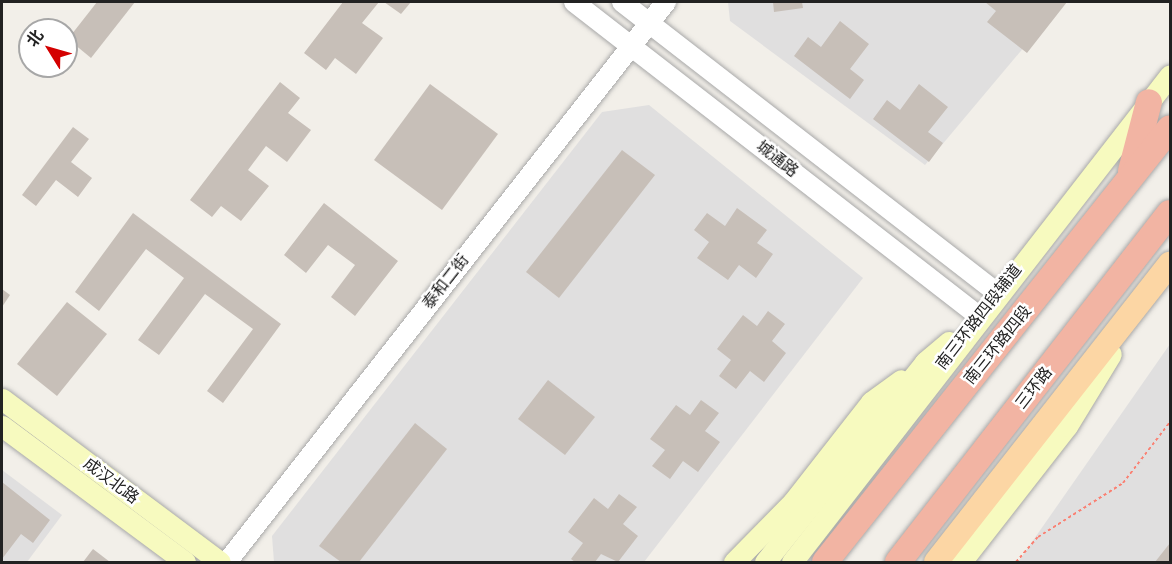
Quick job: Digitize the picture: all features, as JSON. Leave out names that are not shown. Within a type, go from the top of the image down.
[{"type":"highway","points":[[1128,182],[1149,102]]},
{"type":"highway","name":"南三环路四段","points":[[825,562],[1170,128]]},
{"type":"highway","name":"三环路","points":[[898,562],[1170,213]]},
{"type":"highway","points":[[812,562],[947,409]]},
{"type":"main road","name":"南三环路四段辅道","points":[[792,562],[980,316],[1170,75]]},
{"type":"main road","points":[[936,562],[1170,264]]},
{"type":"main road","points":[[977,562],[1016,515],[1148,292]]},
{"type":"main road","points":[[734,562],[793,502],[871,402],[926,362],[980,316]]},
{"type":"main road","points":[[765,562],[926,362]]},
{"type":"main road","name":"成汉北路","points":[[2,399],[220,562]]},
{"type":"main road","name":"成汉北路","points":[[2,426],[185,562]]},
{"type":"main road","points":[[961,562],[1067,426]]},
{"type":"street","name":"城通路","points":[[574,2],[980,316]]},
{"type":"street","name":"城通路","points":[[622,2],[998,293]]},
{"type":"street","name":"泰和二街","points":[[227,562],[666,2]]},
{"type":"path","points":[[1016,562],[1038,537],[1122,483],[1170,422]]},
{"type":"shaded area","points":[[728,2],[1062,2],[925,165],[730,21]]},
{"type":"shaded area","points":[[649,105],[863,278],[644,562],[274,562],[272,536],[602,112]]},
{"type":"shaded area","points":[[1170,344],[1170,562],[1018,562]]},
{"type":"shaded area","points":[[2,470],[62,515],[27,562],[2,562]]},
{"type":"building","points":[[97,2],[135,2],[91,58],[78,47],[78,26]]},
{"type":"building","points":[[343,2],[379,2],[362,23],[383,38],[356,74],[335,58],[326,70],[304,53]]},
{"type":"building","points":[[384,2],[411,2],[401,14]]},
{"type":"building","points":[[773,2],[802,2],[803,8],[774,12]]},
{"type":"building","points":[[985,2],[1067,2],[1027,53],[987,22],[996,11]]},
{"type":"building","points":[[840,21],[869,44],[850,69],[864,80],[850,99],[794,56],[808,37],[821,47]]},
{"type":"building","points":[[280,82],[300,98],[288,113],[311,130],[287,162],[266,146],[248,170],[269,186],[241,221],[221,206],[212,217],[190,200]]},
{"type":"building","points":[[430,84],[498,134],[442,210],[374,160]]},
{"type":"building","points":[[919,84],[948,107],[928,132],[943,143],[929,162],[873,119],[887,100],[900,110]]},
{"type":"building","points":[[73,127],[89,139],[71,162],[92,178],[78,197],[56,180],[36,206],[22,195]]},
{"type":"building","points":[[622,150],[655,175],[559,298],[526,272]]},
{"type":"building","points":[[324,203],[398,261],[355,316],[331,297],[355,265],[328,245],[306,273],[284,255]]},
{"type":"building","points":[[737,208],[767,230],[757,243],[773,254],[756,278],[739,265],[728,280],[697,258],[709,242],[694,230],[707,213],[725,226]]},
{"type":"building","points":[[133,213],[281,324],[223,403],[207,391],[253,329],[205,294],[159,355],[138,340],[184,278],[146,249],[99,311],[75,292]]},
{"type":"building","points":[[2,289],[10,295],[2,307]]},
{"type":"building","points":[[67,302],[107,334],[57,396],[17,364]]},
{"type":"building","points":[[768,311],[785,324],[772,341],[786,353],[764,382],[750,371],[736,389],[719,376],[731,360],[717,349],[743,315],[757,326]]},
{"type":"building","points":[[548,380],[595,417],[565,455],[518,419]]},
{"type":"building","points":[[701,400],[719,413],[705,431],[720,442],[698,472],[683,461],[670,479],[652,466],[665,450],[650,439],[676,405],[690,415]]},
{"type":"building","points":[[415,423],[447,449],[359,562],[341,562],[319,546]]},
{"type":"building","points":[[2,482],[50,520],[33,543],[21,534],[2,559]]},
{"type":"building","points":[[619,494],[637,507],[623,524],[638,536],[618,562],[601,554],[595,562],[575,562],[571,559],[583,543],[568,532],[594,498],[608,509]]},
{"type":"building","points":[[1170,543],[1170,562],[1155,562]]},
{"type":"building","points":[[93,549],[110,562],[83,562]]}]
